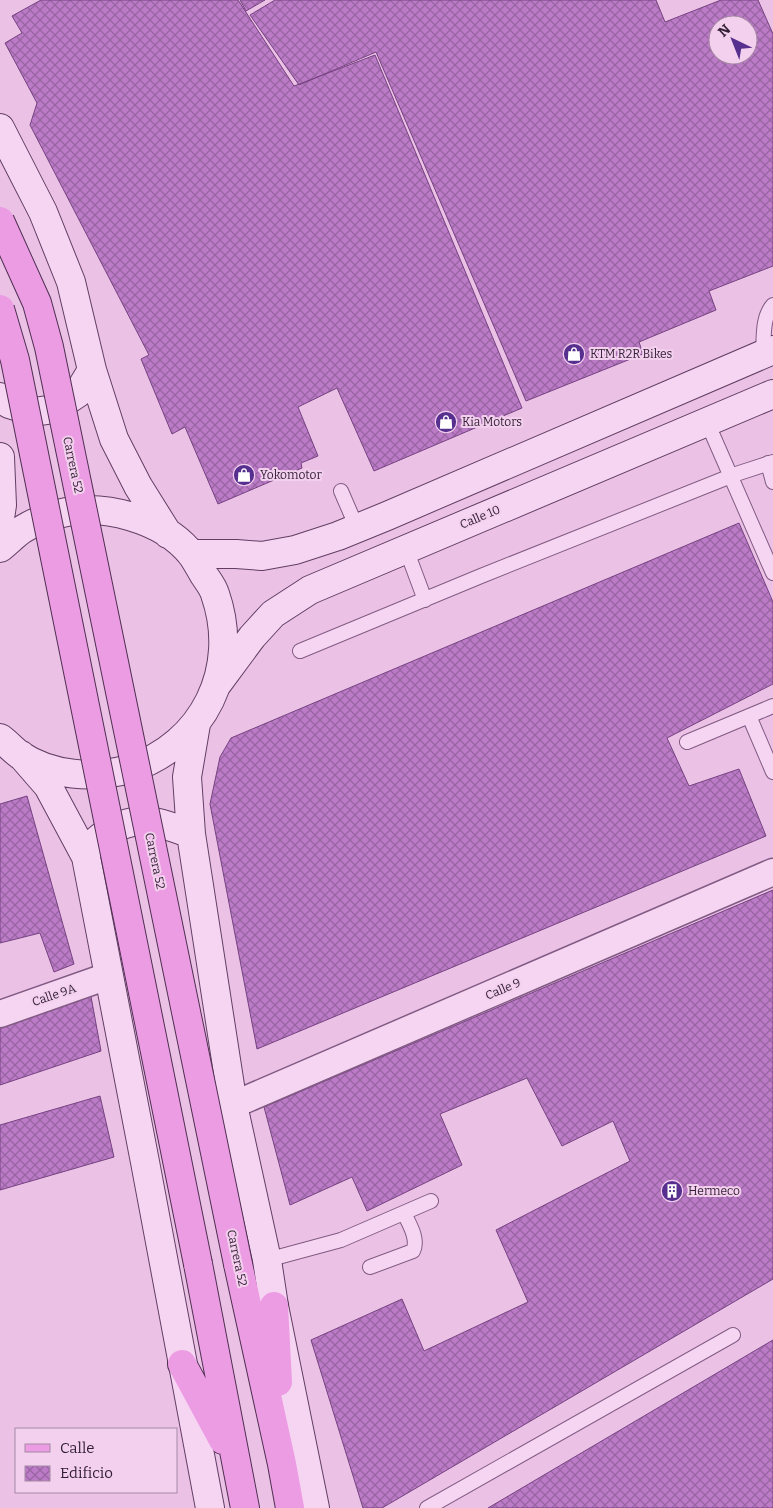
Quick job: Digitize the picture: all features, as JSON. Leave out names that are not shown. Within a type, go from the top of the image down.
[{"type":"main road","name":"Carrera 52","points":[[0,221],[37,303],[49,347],[290,1508]]},
{"type":"main road","points":[[0,310],[15,360],[198,1264],[245,1508]]},
{"type":"main road","points":[[274,1306],[282,1464]]},
{"type":"main road","points":[[182,1364],[236,1464]]},
{"type":"street","points":[[0,128],[43,212],[71,282],[92,370],[114,439],[138,486],[168,534]]},
{"type":"street","points":[[191,554],[262,556],[295,550],[387,516],[768,352]]},
{"type":"street","points":[[0,397],[9,404],[34,412],[54,408],[78,393],[92,370]]},
{"type":"street","name":"Calle 10","points":[[218,683],[252,637],[274,614],[310,590],[773,394]]},
{"type":"street","points":[[0,457],[2,505],[0,518]]},
{"type":"street","points":[[0,548],[23,529],[59,514],[97,510],[134,517],[168,534],[191,554],[215,593],[224,638],[218,683],[196,724],[173,747],[145,764],[114,773],[82,775],[50,769],[21,755]]},
{"type":"street","points":[[196,724],[187,777],[191,834],[233,1105],[267,1260],[274,1306],[315,1508]]},
{"type":"street","points":[[0,738],[21,755],[48,786],[86,857],[210,1508]]},
{"type":"street","points":[[86,857],[96,840],[121,824],[145,820],[191,834]]},
{"type":"street","name":"Calle 9","points":[[233,1105],[773,872]]},
{"type":"street","name":"Calle 9A","points":[[0,1014],[108,976]]},
{"type":"lane","points":[[768,352],[766,319],[773,305]]},
{"type":"lane","points":[[706,422],[773,573]]},
{"type":"lane","points":[[300,652],[424,600],[770,462],[773,482]]},
{"type":"lane","points":[[341,491],[357,528]]},
{"type":"lane","points":[[406,549],[424,600]]},
{"type":"lane","points":[[687,742],[773,706]]},
{"type":"lane","points":[[749,716],[773,772]]},
{"type":"lane","points":[[267,1260],[341,1240],[431,1201]]},
{"type":"lane","points":[[370,1267],[413,1251],[415,1246],[414,1236],[404,1213]]},
{"type":"lane","points":[[427,1508],[733,1335]]},
{"type":"building","points":[[41,0],[238,0],[294,86],[375,55],[522,408],[374,471],[337,388],[298,407],[318,456],[301,463],[302,468],[218,504],[185,427],[172,434],[141,359],[149,355],[30,125],[37,103],[5,43],[22,33],[12,16]]},
{"type":"building","points":[[240,0],[265,0],[246,11]]},
{"type":"building","points":[[275,0],[656,0],[665,22],[721,0],[758,0],[773,34],[773,266],[709,291],[716,310],[639,342],[643,354],[526,401],[376,52],[299,85],[250,15]]},
{"type":"building","points":[[739,523],[773,602],[773,684],[667,738],[689,786],[739,769],[766,836],[257,1049],[210,804],[220,757],[231,738]]},
{"type":"building","points":[[27,796],[74,964],[54,972],[40,933],[0,943],[0,804]]},
{"type":"building","name":"Hermeco","points":[[773,890],[773,1279],[382,1508],[363,1508],[311,1340],[402,1299],[424,1351],[528,1302],[496,1230],[630,1161],[613,1121],[562,1146],[527,1078],[440,1114],[462,1165],[367,1211],[352,1177],[290,1205],[264,1107]]},
{"type":"building","points":[[90,991],[101,1051],[0,1085],[0,1023]]},
{"type":"building","points":[[100,1096],[114,1157],[0,1190],[0,1125]]},
{"type":"building","points":[[773,1340],[773,1508],[488,1508]]},
{"type":"place","name":"KTM R2R Bikes","points":[[574,354]]},
{"type":"place","name":"Kia Motors","points":[[446,422]]},
{"type":"place","name":"Yokomotor","points":[[244,475]]},
{"type":"place","name":"Hermeco","points":[[672,1191]]}]
